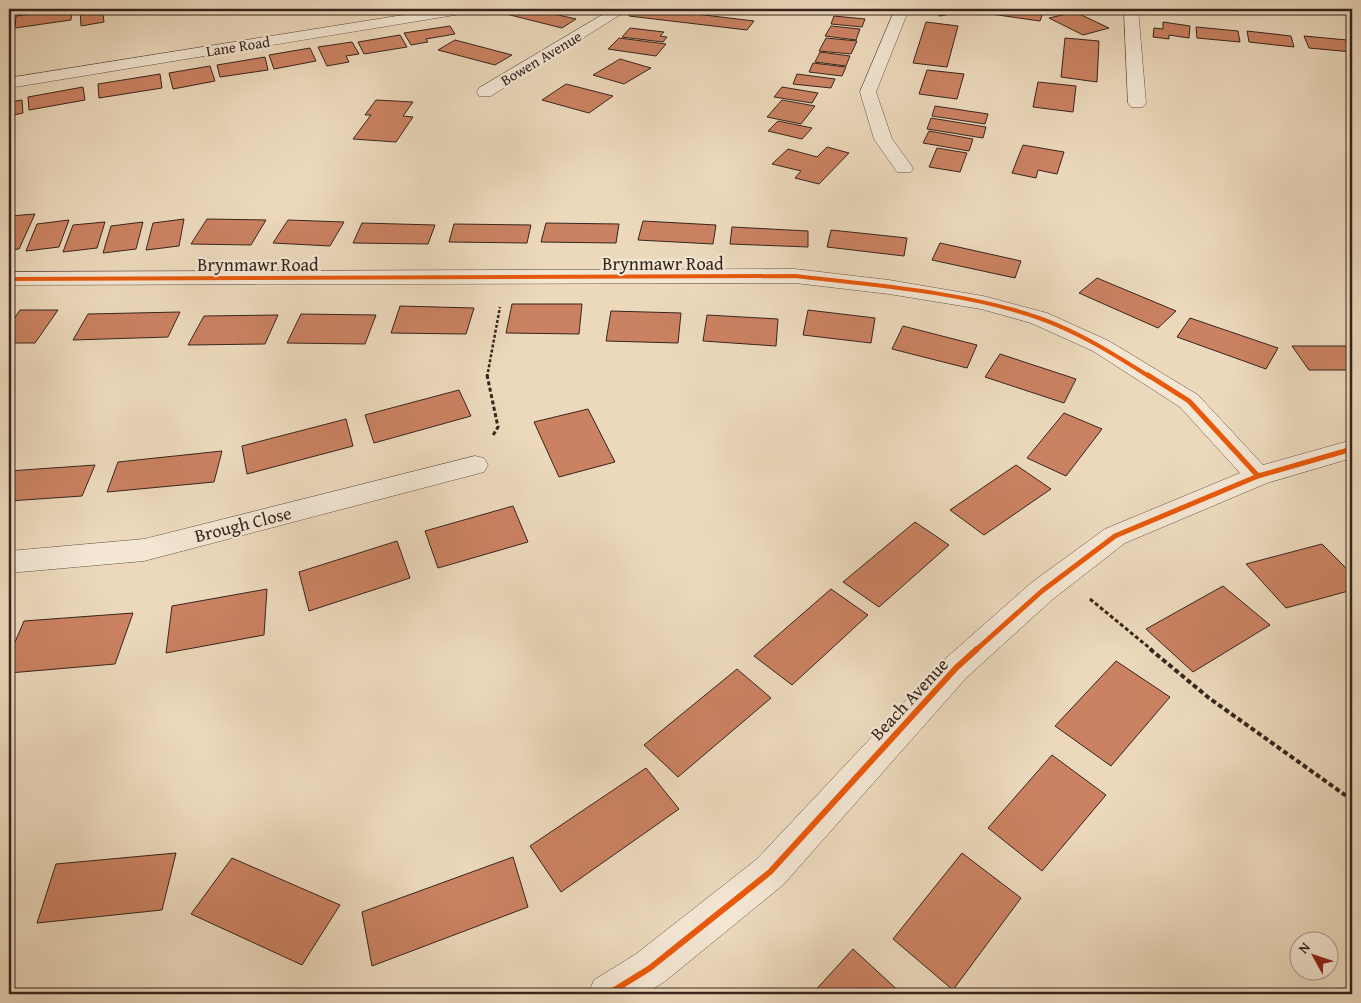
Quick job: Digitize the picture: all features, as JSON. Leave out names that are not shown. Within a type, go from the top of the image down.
[{"type":"street","name":"Lane Road","points":[[9,83],[467,9]]},
{"type":"street","name":"Bowen Avenue","points":[[485,92],[622,9]]},
{"type":"street","points":[[902,9],[868,92],[883,139],[904,168]]},
{"type":"street","points":[[1131,9],[1137,103]]},
{"type":"street","name":"Brynmawr Road","points":[[9,279],[794,276],[890,287],[983,303],[1029,315],[1102,346],[1189,401],[1258,476]]},
{"type":"street","name":"Beach Avenue","points":[[608,994],[650,968],[770,872],[956,668],[1042,591],[1115,536],[1258,476],[1352,449]]},
{"type":"street","name":"Brough Close","points":[[9,562],[144,550],[474,465]]},
{"type":"path","points":[[474,465],[498,427],[488,377],[505,277]]},
{"type":"path","points":[[1062,576],[1210,698],[1352,800]]},
{"type":"building","points":[[72,9],[71,20],[15,28],[16,16]]},
{"type":"building","points":[[80,9],[125,9],[125,11],[103,14],[104,22],[81,26]]},
{"type":"building","points":[[516,9],[532,9],[576,19],[562,28],[506,14]]},
{"type":"building","points":[[635,9],[654,9],[754,21],[747,30],[629,16]]},
{"type":"building","points":[[929,9],[977,9],[940,16]]},
{"type":"building","points":[[993,9],[1044,10],[1040,21],[991,14]]},
{"type":"building","points":[[1075,12],[1109,28],[1083,35],[1049,18]]},
{"type":"building","points":[[834,16],[865,19],[862,27],[831,24]]},
{"type":"building","points":[[926,22],[958,26],[947,67],[913,63]]},
{"type":"building","points":[[1163,22],[1190,26],[1189,38],[1169,35],[1169,39],[1153,37],[1154,28],[1163,29]]},
{"type":"building","points":[[450,26],[455,34],[426,39],[428,42],[411,45],[404,33]]},
{"type":"building","points":[[831,26],[860,29],[856,40],[825,36]]},
{"type":"building","points":[[1196,27],[1238,31],[1240,42],[1197,38]]},
{"type":"building","points":[[630,28],[664,32],[660,36],[667,37],[663,42],[622,37]]},
{"type":"building","points":[[1247,31],[1291,36],[1294,47],[1249,42]]},
{"type":"building","points":[[400,35],[407,47],[364,54],[358,42]]},
{"type":"building","points":[[1304,36],[1347,40],[1352,52],[1309,48]]},
{"type":"building","points":[[619,38],[666,44],[656,56],[608,49]]},
{"type":"building","points":[[826,38],[857,41],[851,54],[819,51]]},
{"type":"building","points":[[1065,38],[1099,41],[1097,82],[1061,77]]},
{"type":"building","points":[[455,40],[512,55],[495,65],[438,50]]},
{"type":"building","points":[[352,42],[359,54],[346,56],[349,62],[327,66],[318,47]]},
{"type":"building","points":[[310,48],[316,61],[274,69],[269,55]]},
{"type":"building","points":[[820,52],[850,56],[846,66],[815,62]]},
{"type":"building","points":[[265,57],[268,70],[220,77],[217,65]]},
{"type":"building","points":[[620,59],[651,68],[624,84],[593,75]]},
{"type":"building","points":[[813,63],[846,67],[842,76],[809,72]]},
{"type":"building","points":[[210,66],[215,81],[173,89],[169,73]]},
{"type":"building","points":[[927,70],[964,74],[957,99],[919,94]]},
{"type":"building","points":[[160,74],[162,88],[99,98],[98,84]]},
{"type":"building","points":[[797,74],[835,79],[831,88],[793,84]]},
{"type":"building","points":[[1038,82],[1076,86],[1073,112],[1033,107]]},
{"type":"building","points":[[566,84],[613,96],[589,113],[542,100]]},
{"type":"building","points":[[83,87],[85,100],[29,110],[28,97]]},
{"type":"building","points":[[782,87],[818,93],[812,103],[774,97]]},
{"type":"building","points":[[22,100],[23,113],[9,116],[9,102]]},
{"type":"building","points":[[376,100],[413,102],[403,116],[413,117],[396,142],[353,139],[371,115],[365,115]]},
{"type":"building","points":[[782,100],[815,106],[801,124],[767,117]]},
{"type":"building","points":[[935,106],[988,114],[985,124],[932,116]]},
{"type":"building","points":[[931,118],[986,127],[983,138],[927,129]]},
{"type":"building","points":[[778,121],[812,128],[802,139],[768,131]]},
{"type":"building","points":[[929,131],[973,139],[969,151],[923,143]]},
{"type":"building","points":[[1023,145],[1064,152],[1057,174],[1038,170],[1036,178],[1012,173]]},
{"type":"building","points":[[827,147],[849,153],[819,184],[795,178],[801,171],[772,164],[788,149],[817,157]]},
{"type":"building","points":[[937,148],[967,153],[960,172],[929,167]]},
{"type":"building","points":[[35,214],[19,249],[9,250],[10,216]]},
{"type":"building","points":[[184,219],[179,246],[146,250],[153,223]]},
{"type":"building","points":[[207,219],[266,220],[251,245],[191,244]]},
{"type":"building","points":[[69,220],[59,247],[26,251],[37,224]]},
{"type":"building","points":[[288,220],[344,222],[330,246],[273,243]]},
{"type":"building","points":[[643,221],[716,225],[713,244],[638,240]]},
{"type":"building","points":[[105,222],[97,248],[63,252],[73,225]]},
{"type":"building","points":[[143,222],[136,249],[103,253],[111,226]]},
{"type":"building","points":[[362,223],[435,225],[428,244],[353,243]]},
{"type":"building","points":[[546,223],[619,224],[616,243],[541,242]]},
{"type":"building","points":[[454,224],[531,225],[527,243],[449,242]]},
{"type":"building","points":[[732,227],[808,231],[808,247],[730,244]]},
{"type":"building","points":[[831,230],[907,238],[904,256],[827,247]]},
{"type":"building","points":[[940,243],[1021,261],[1015,278],[932,260]]},
{"type":"building","points":[[1097,278],[1176,311],[1158,328],[1079,293]]},
{"type":"building","points":[[512,304],[582,304],[579,334],[506,333]]},
{"type":"building","points":[[400,306],[474,308],[466,334],[391,333]]},
{"type":"building","points":[[20,310],[58,310],[35,343],[9,343],[9,326]]},
{"type":"building","points":[[808,310],[875,318],[871,343],[803,335]]},
{"type":"building","points":[[611,311],[681,313],[678,343],[606,341]]},
{"type":"building","points":[[180,312],[168,337],[73,340],[88,314]]},
{"type":"building","points":[[301,314],[376,315],[365,344],[287,343]]},
{"type":"building","points":[[278,315],[265,344],[188,345],[204,316]]},
{"type":"building","points":[[707,315],[778,319],[776,346],[703,341]]},
{"type":"building","points":[[1190,318],[1278,348],[1266,369],[1177,337]]},
{"type":"building","points":[[903,326],[977,345],[967,368],[892,349]]},
{"type":"building","points":[[1292,346],[1352,346],[1352,370],[1309,370]]},
{"type":"building","points":[[1000,354],[1076,379],[1064,403],[985,377]]},
{"type":"building","points":[[459,390],[471,416],[374,443],[365,415]]},
{"type":"building","points":[[588,409],[615,462],[559,477],[534,422]]},
{"type":"building","points":[[1064,413],[1102,429],[1066,476],[1027,458]]},
{"type":"building","points":[[346,419],[353,446],[247,474],[242,446]]},
{"type":"building","points":[[222,451],[214,482],[107,492],[118,462]]},
{"type":"building","points":[[95,465],[82,496],[9,501],[9,471]]},
{"type":"building","points":[[1016,465],[1051,489],[984,535],[950,510]]},
{"type":"building","points":[[513,506],[528,542],[438,568],[425,531]]},
{"type":"building","points":[[915,522],[949,545],[879,607],[843,582]]},
{"type":"building","points":[[397,541],[410,578],[309,611],[299,572]]},
{"type":"building","points":[[1322,544],[1352,574],[1352,590],[1286,608],[1246,564]]},
{"type":"building","points":[[1223,586],[1270,625],[1193,672],[1146,629]]},
{"type":"building","points":[[267,589],[264,635],[166,653],[172,606]]},
{"type":"building","points":[[831,589],[868,615],[792,685],[754,656]]},
{"type":"building","points":[[133,613],[115,664],[9,673],[9,656],[24,621]]},
{"type":"building","points":[[1116,661],[1170,697],[1111,766],[1055,726]]},
{"type":"building","points":[[737,669],[771,698],[678,777],[644,745]]},
{"type":"building","points":[[1052,755],[1106,795],[1042,871],[988,828]]},
{"type":"building","points":[[646,768],[679,809],[561,892],[530,846]]},
{"type":"building","points":[[176,853],[162,910],[37,923],[56,864]]},
{"type":"building","points":[[962,853],[1021,898],[953,990],[893,939]]},
{"type":"building","points":[[513,857],[528,907],[372,966],[362,912]]},
{"type":"building","points":[[232,858],[340,905],[302,965],[191,914]]},
{"type":"building","points":[[853,949],[902,994],[812,994]]},
{"type":"cycle path","points":[[9,279],[795,276],[889,287],[983,303],[1039,318],[1101,346],[1189,401],[1258,476]]},
{"type":"cycle path","points":[[608,994],[650,968],[770,872],[956,668],[1042,591],[1115,536],[1258,476],[1352,449]]}]
